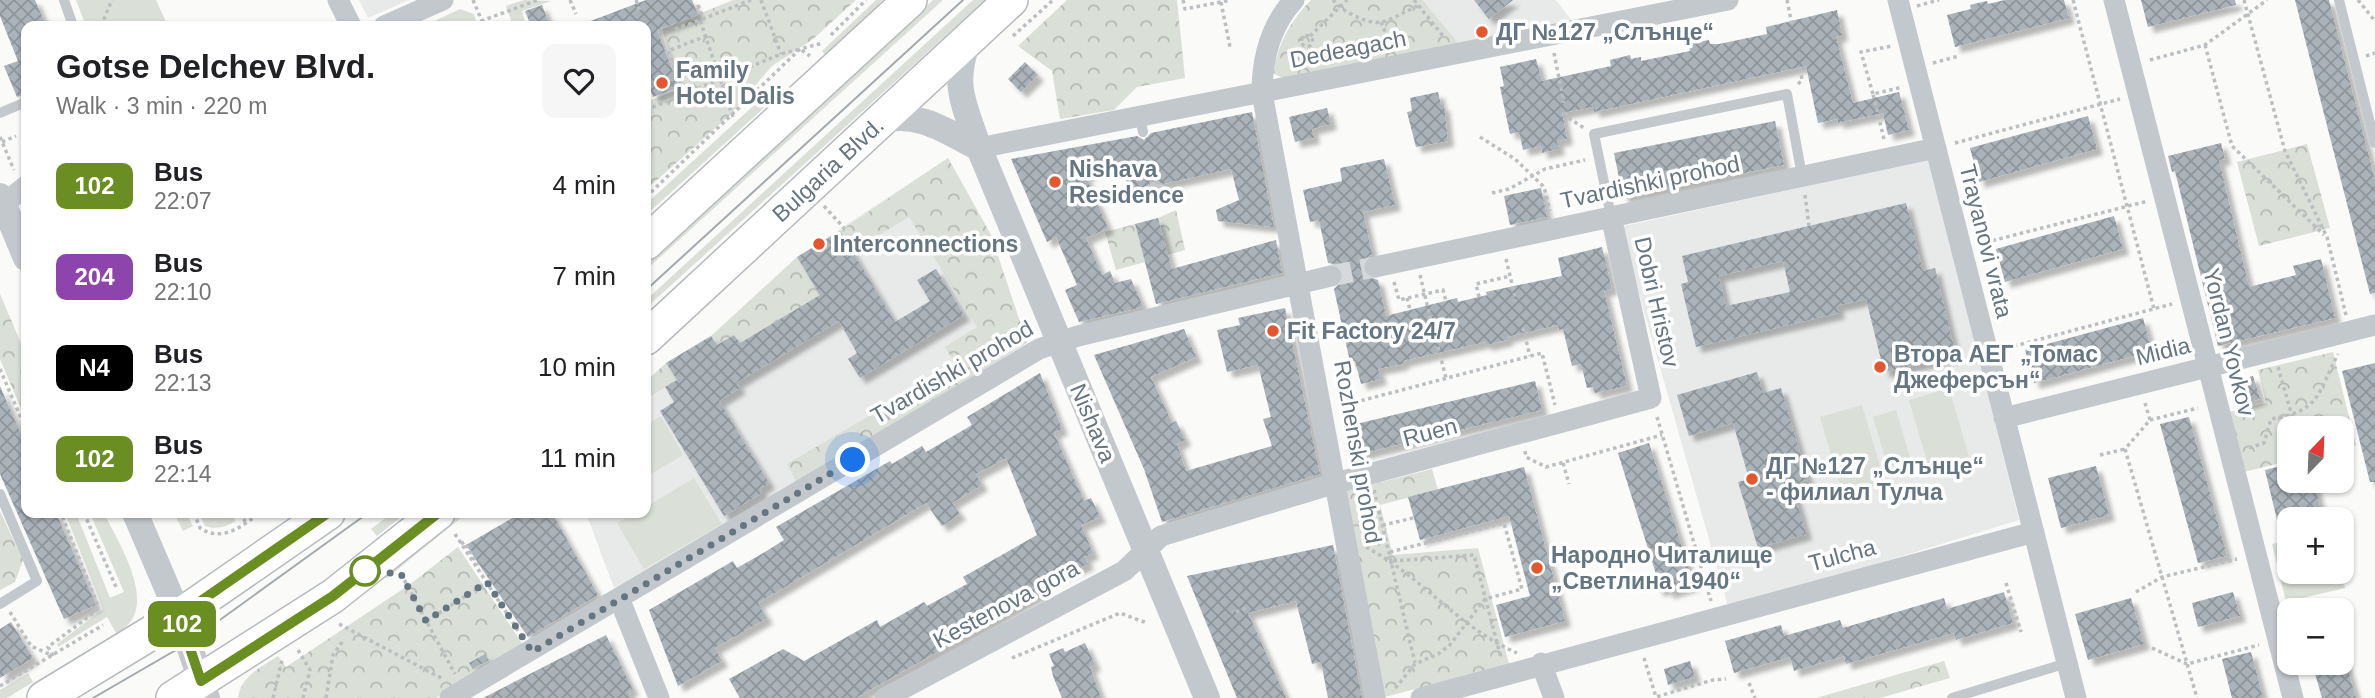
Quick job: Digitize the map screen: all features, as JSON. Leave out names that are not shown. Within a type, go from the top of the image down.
[{"type":"main road","points":[[651,238],[880,8],[910,0]]},
{"type":"main road","name":"Bulgaria Blvd.","points":[[651,333],[1011,0]]},
{"type":"main road","points":[[44,698],[179,616],[321,518]]},
{"type":"main road","points":[[173,698],[204,689],[333,596],[447,523]]},
{"type":"street","points":[[338,0],[348,21]]},
{"type":"street","points":[[395,21],[443,0]]},
{"type":"street","name":"Rozhenski prohod","points":[[1294,0],[1268,41],[1262,68],[1262,93],[1375,698]]},
{"type":"street","name":"Dedeagach","points":[[979,148],[1142,125],[1262,93],[1687,4],[1728,0]]},
{"type":"street","name":"Trayanovi vrata","points":[[1898,0],[2076,698]]},
{"type":"street","name":"Yordan Yovkov","points":[[2114,0],[2277,636]]},
{"type":"street","name":"Nishava","points":[[969,39],[963,54],[958,88],[979,148],[1207,698]]},
{"type":"street","points":[[883,120],[902,115],[914,117],[979,148]]},
{"type":"street","name":"Tvardishki prohod","points":[[1375,267],[1936,148]]},
{"type":"street","points":[[10,196],[21,239]]},
{"type":"street","name":"Dobri Hristov","points":[[1611,216],[1651,398]]},
{"type":"street","name":"Tvardishki prohod","points":[[457,694],[532,652],[1039,349],[1331,276]]},
{"type":"street","name":"Midia","points":[[2004,418],[2375,325]]},
{"type":"street","name":"Ruen","points":[[1146,550],[1161,536],[1336,483],[1651,398]]},
{"type":"street","points":[[137,518],[179,616],[204,689]]},
{"type":"street","name":"Tulcha","points":[[1421,698],[1541,663],[2034,532]]},
{"type":"street","name":"Kestenova gora","points":[[885,698],[1124,571],[1146,550]]},
{"type":"street","points":[[619,598],[659,698]]},
{"type":"street","points":[[1541,663],[1554,698]]},
{"type":"street","name":"Yordan Yovkov","points":[[2287,675],[2293,698]]},
{"type":"lane","points":[[64,0],[71,21]]},
{"type":"lane","points":[[2339,0],[2375,143]]},
{"type":"lane","points":[[1611,216],[1594,134],[1787,94],[1802,176]]},
{"type":"lane","points":[[0,113],[21,104]]},
{"type":"lane","points":[[1154,187],[1165,196],[1178,193]]},
{"type":"lane","points":[[0,494],[37,581],[2,603]]},
{"type":"lane","points":[[1952,698],[2067,663]]},
{"type":"path","points":[[103,21],[112,0]]},
{"type":"path","points":[[472,0],[481,21],[536,1],[537,6]]},
{"type":"path","points":[[570,0],[576,13]]},
{"type":"path","points":[[636,0],[640,11]]},
{"type":"path","points":[[675,29],[751,0]]},
{"type":"path","points":[[761,0],[780,54]]},
{"type":"path","points":[[1183,0],[1185,9],[1231,0]]},
{"type":"path","points":[[1333,0],[1368,21],[1381,22],[1418,6]]},
{"type":"path","points":[[1310,36],[1347,0]]},
{"type":"path","points":[[1413,0],[1457,54]]},
{"type":"path","points":[[1787,0],[1792,25]]},
{"type":"path","points":[[2073,0],[2154,309]]},
{"type":"path","points":[[2244,0],[2285,151],[2327,237],[2350,332],[2310,408],[2292,416],[2273,351]]},
{"type":"path","points":[[2131,66],[2205,45],[2248,17],[2267,0]]},
{"type":"path","points":[[2358,0],[2375,21]]},
{"type":"path","points":[[1221,2],[1230,47]]},
{"type":"path","points":[[698,5],[733,117]]},
{"type":"path","points":[[800,49],[808,58],[822,44],[880,8]]},
{"type":"path","points":[[1381,22],[1398,65]]},
{"type":"path","points":[[684,94],[668,51],[706,36]]},
{"type":"path","points":[[1888,158],[1861,51],[1908,43]]},
{"type":"path","points":[[651,108],[780,54],[822,44]]},
{"type":"path","points":[[2205,45],[2232,146],[2327,237]]},
{"type":"path","points":[[651,192],[733,117],[800,49]]},
{"type":"path","points":[[1873,94],[1959,56]]},
{"type":"path","points":[[1558,72],[1564,103]]},
{"type":"path","points":[[1936,148],[2138,94]]},
{"type":"path","points":[[1566,112],[1567,117],[1594,134]]},
{"type":"path","points":[[10,196],[1,139],[16,136]]},
{"type":"path","points":[[1480,137],[1515,159],[1544,187],[1553,229]]},
{"type":"path","points":[[1492,193],[1509,189],[1545,169],[1599,158]]},
{"type":"path","points":[[1802,176],[1809,226]]},
{"type":"path","points":[[1961,248],[2164,197]]},
{"type":"path","points":[[823,205],[844,228]]},
{"type":"path","points":[[1479,297],[1476,284],[1510,276],[1516,301]]},
{"type":"path","points":[[1399,300],[1443,290],[1446,301]]},
{"type":"path","points":[[1424,294],[1432,321]]},
{"type":"path","points":[[1407,298],[1410,310]]},
{"type":"path","points":[[1988,353],[2191,299]]},
{"type":"path","points":[[1523,328],[1530,356]]},
{"type":"path","points":[[1438,346],[1446,378]]},
{"type":"path","points":[[1346,404],[1542,353],[1555,407]]},
{"type":"path","points":[[0,369],[21,418]]},
{"type":"path","points":[[2140,384],[2150,420]]},
{"type":"path","points":[[1651,398],[1716,616]]},
{"type":"path","points":[[2100,455],[2125,449],[2150,420],[2194,409]]},
{"type":"path","points":[[2230,454],[2264,443],[2271,419],[2277,418]]},
{"type":"path","points":[[1520,435],[1527,457],[1546,467],[1662,435]]},
{"type":"path","points":[[2125,449],[2197,698]]},
{"type":"path","points":[[1563,463],[1569,484]]},
{"type":"path","points":[[1370,475],[1415,664]]},
{"type":"path","points":[[53,656],[48,648],[98,606],[63,518]]},
{"type":"path","points":[[87,518],[116,587]]},
{"type":"path","points":[[196,518],[200,528],[215,535],[233,531],[253,518]]},
{"type":"path","points":[[243,518],[246,523]]},
{"type":"path","points":[[1346,536],[1413,518]]},
{"type":"path","points":[[447,523],[532,652]]},
{"type":"path","points":[[1390,552],[1504,523],[1510,531],[1524,597]]},
{"type":"path","points":[[1346,536],[1392,561],[1465,624],[1497,644],[1541,663]]},
{"type":"path","points":[[461,544],[464,542],[506,611]]},
{"type":"path","points":[[1392,561],[1474,555],[1506,674]]},
{"type":"path","points":[[2136,592],[2162,577],[2256,555]]},
{"type":"path","points":[[401,574],[426,621],[457,694]]},
{"type":"path","points":[[426,621],[487,582]]},
{"type":"path","points":[[2006,583],[2021,632]]},
{"type":"path","points":[[1387,698],[1415,664],[1438,654],[1485,599],[1522,589]]},
{"type":"path","points":[[2,603],[32,646],[53,656]]},
{"type":"path","points":[[1236,612],[1245,608]]},
{"type":"path","points":[[1012,658],[1120,613],[1147,623]]},
{"type":"path","points":[[339,623],[457,694]]},
{"type":"path","points":[[0,685],[103,625]]},
{"type":"path","points":[[2152,648],[2187,664],[2277,640]]},
{"type":"path","points":[[326,698],[333,655],[343,641]]},
{"type":"path","points":[[298,650],[310,670],[303,698]]},
{"type":"path","points":[[273,698],[280,662]]},
{"type":"path","points":[[1645,662],[1656,697],[1713,680],[1726,679]]},
{"type":"path","points":[[1749,683],[1755,698]]},
{"type":"shaded area","points":[[359,0],[409,0],[368,18]]},
{"type":"shaded area","name":"ДГ №127 „Слънце“","points":[[1423,0],[1556,0],[1572,21],[1459,44]]},
{"type":"shaded area","points":[[948,158],[991,235],[1027,343],[782,495],[614,588],[588,518],[651,518],[651,396],[676,380],[666,363],[711,336],[722,354],[727,339],[734,335],[740,343],[819,295],[797,257]]},
{"type":"shaded area","name":"Втора АЕГ „Томас Джеферсън“","points":[[1929,159],[2019,520],[1838,576],[1728,606],[1620,227]]},
{"type":"green space","points":[[76,0],[156,0],[166,21],[84,21]]},
{"type":"green space","points":[[524,0],[551,1],[522,11],[525,21],[511,21],[506,6]]},
{"type":"green space","points":[[733,0],[856,0],[812,40],[772,66],[730,115],[651,186],[651,100],[681,89],[662,29]]},
{"type":"green space","points":[[876,0],[883,0],[827,57],[822,51]]},
{"type":"green space","points":[[933,0],[943,0],[651,265],[651,256]]},
{"type":"green space","points":[[973,0],[985,0],[651,303],[651,295]]},
{"type":"green space","points":[[1067,0],[1177,0],[1185,78],[1137,87],[1114,110],[1060,119],[1052,71],[1018,46]]},
{"type":"green space","points":[[1311,0],[1423,0],[1459,44],[1282,78],[1273,73],[1278,52],[1291,25]]},
{"type":"green space","points":[[460,9],[474,14],[476,21],[435,21]]},
{"type":"green space","points":[[763,97],[768,104],[651,210],[651,199]]},
{"type":"green space","points":[[2307,144],[2330,228],[2259,246],[2237,162]]},
{"type":"green space","points":[[948,158],[991,235],[1027,343],[798,485],[787,464],[956,365],[945,347],[977,327],[909,217],[852,251],[840,231]]},
{"type":"green space","points":[[1176,210],[1185,250],[1168,255],[1158,218]]},
{"type":"green space","points":[[1135,224],[1145,262],[1116,270],[1105,232]]},
{"type":"green space","points":[[797,257],[820,295],[740,343],[734,335],[727,339],[722,354],[711,336]]},
{"type":"green space","points":[[0,294],[21,343],[21,409],[0,359]]},
{"type":"green space","points":[[2333,352],[2349,416],[2277,416],[2277,464],[2244,472],[2229,412],[2266,403],[2258,370]]},
{"type":"green space","points":[[666,363],[677,380],[651,396],[651,376]]},
{"type":"green space","points":[[1949,388],[1971,464],[1931,475],[1909,400]]},
{"type":"green space","points":[[1862,405],[1885,483],[1843,495],[1820,417]]},
{"type":"green space","points":[[1896,410],[1911,461],[1888,468],[1873,417]]},
{"type":"green space","points":[[661,416],[683,455],[651,474],[651,422]]},
{"type":"green space","points":[[1432,469],[1438,490],[1380,505],[1393,555],[1478,548],[1509,664],[1381,698],[1342,492]]},
{"type":"green space","points":[[694,478],[722,524],[644,569],[617,523],[626,518],[651,518],[651,504]]},
{"type":"green space","points":[[0,511],[23,560],[15,582],[0,590]]},
{"type":"green space","points":[[67,518],[78,518],[110,598],[124,592],[92,518],[106,518],[133,576],[137,594],[136,609],[130,623],[116,633],[107,617],[58,647],[57,644],[103,609]]},
{"type":"green space","points":[[176,518],[189,518],[193,526],[183,531]]},
{"type":"green space","points":[[201,518],[234,518],[236,521],[221,527],[205,526]]},
{"type":"green space","points":[[385,518],[400,518],[377,536],[371,529]]},
{"type":"green space","points":[[451,518],[461,518],[387,578],[380,574]]},
{"type":"green space","points":[[2277,543],[2277,565],[2272,544]]},
{"type":"green space","points":[[458,547],[525,648],[436,698],[238,698],[247,678],[259,668],[278,656],[286,667],[409,585]]},
{"type":"green space","points":[[2282,584],[2344,584],[2345,588],[2303,598],[2285,598]]},
{"type":"green space","points":[[1944,661],[1950,678],[1880,698],[1816,698]]},
{"type":"green space","points":[[28,673],[33,682],[7,698],[0,698],[0,690]]},
{"type":"building","points":[[0,0],[35,0],[44,21],[21,21],[21,96],[17,97],[4,66],[18,61],[0,16]]},
{"type":"building","points":[[646,0],[692,0],[698,15],[657,30],[679,87],[653,97],[651,21],[591,21]]},
{"type":"building","points":[[1474,0],[1513,0],[1489,19]]},
{"type":"building","points":[[2005,0],[2064,0],[2069,18],[1955,47],[1947,15],[1971,9],[1970,5]]},
{"type":"building","points":[[2141,0],[2235,0],[2236,5],[2148,27]]},
{"type":"building","points":[[2295,0],[2329,0],[2375,180],[2375,293],[2370,294]]},
{"type":"building","points":[[542,5],[548,21],[529,21],[525,11]]},
{"type":"building","points":[[1837,10],[1842,35],[1836,37],[1853,103],[1899,92],[1909,130],[1888,135],[1883,113],[1838,123],[1837,119],[1818,123],[1806,66],[1594,112],[1593,107],[1562,113],[1567,139],[1557,141],[1559,149],[1542,153],[1541,146],[1523,150],[1519,132],[1510,134],[1500,87],[1504,86],[1500,67],[1536,59],[1542,81],[1611,66],[1610,60],[1630,55],[1631,59],[1641,57],[1641,61],[1690,51],[1688,44],[1709,40],[1710,44],[1719,44],[1767,34],[1766,27]]},
{"type":"building","points":[[1025,62],[1038,75],[1021,92],[1008,79]]},
{"type":"building","points":[[1438,92],[1441,105],[1444,105],[1448,141],[1416,147],[1407,112],[1412,111],[1410,98]]},
{"type":"building","points":[[1327,108],[1331,124],[1312,129],[1314,138],[1295,142],[1289,117]]},
{"type":"building","points":[[1252,112],[1274,227],[1218,221],[1216,210],[1239,200],[1231,169],[1163,184],[1152,179],[1146,189],[1133,192],[1117,164],[1085,175],[1108,228],[1086,238],[1102,275],[1110,271],[1115,283],[1131,279],[1143,307],[1079,322],[1065,290],[1077,285],[1056,237],[1047,242],[1011,159],[1137,136],[1144,140],[1151,133]]},
{"type":"building","points":[[2088,116],[2097,149],[1979,182],[1970,148]]},
{"type":"building","points":[[1775,121],[1784,165],[1623,198],[1614,153]]},
{"type":"building","points":[[2221,143],[2225,159],[2219,160],[2249,287],[2296,275],[2293,266],[2321,259],[2335,318],[2218,346],[2175,171],[2172,172],[2168,156]]},
{"type":"building","points":[[1384,159],[1395,205],[1363,212],[1372,254],[1366,258],[1362,269],[1366,276],[1378,280],[1386,316],[1457,298],[1458,302],[1487,295],[1486,292],[1562,276],[1558,258],[1602,247],[1612,289],[1604,291],[1627,386],[1595,393],[1593,387],[1587,388],[1581,364],[1572,366],[1563,329],[1559,330],[1558,325],[1486,345],[1485,342],[1403,361],[1403,364],[1378,369],[1381,379],[1361,384],[1355,361],[1350,362],[1334,289],[1343,280],[1344,272],[1335,264],[1328,263],[1319,220],[1310,222],[1303,190],[1342,181],[1340,168]]},
{"type":"building","points":[[1541,188],[1547,217],[1510,225],[1504,196]]},
{"type":"building","points":[[1906,203],[1923,271],[1935,268],[1956,356],[1884,372],[1866,299],[1837,306],[1839,313],[1696,347],[1681,284],[1688,282],[1682,256]],"holes":[[[1783,261],[1790,292],[1726,306],[1719,276]]]},
{"type":"building","points":[[2114,216],[2123,249],[2005,282],[1996,249]]},
{"type":"building","points":[[1158,218],[1172,269],[1276,240],[1282,273],[1156,304],[1135,224]]},
{"type":"building","points":[[840,231],[895,322],[930,301],[917,280],[936,269],[964,315],[860,378],[848,359],[857,353],[839,321],[736,383],[740,388],[719,401],[769,483],[760,489],[762,493],[724,516],[660,411],[674,402],[665,387],[677,380],[666,363],[711,336],[717,345],[734,335],[740,343],[820,295],[797,257]]},
{"type":"building","points":[[1285,308],[1320,474],[1162,522],[1144,469],[1094,355],[1184,329],[1196,357],[1151,377],[1172,423],[1176,421],[1185,440],[1177,444],[1186,471],[1272,446],[1263,419],[1271,417],[1258,365],[1227,372],[1217,330],[1240,325],[1238,318]]},
{"type":"building","points":[[2143,318],[2152,351],[2034,383],[2025,350]]},
{"type":"building","points":[[2375,363],[2375,482],[2370,482],[2342,371]]},
{"type":"building","points":[[1757,372],[1763,393],[1781,388],[1808,480],[1792,485],[1806,534],[1758,548],[1738,482],[1749,479],[1733,423],[1689,436],[1677,395]]},
{"type":"building","points":[[1040,373],[1062,429],[1054,433],[1084,501],[1091,498],[1100,517],[1081,525],[1093,553],[1085,557],[1088,564],[1039,585],[1043,592],[856,698],[740,698],[729,679],[783,649],[804,661],[877,620],[880,627],[924,602],[927,606],[967,584],[963,577],[1037,535],[1006,458],[976,474],[982,485],[952,503],[960,514],[942,526],[926,503],[758,603],[767,618],[715,648],[722,661],[678,686],[649,610],[733,561],[737,568],[765,552],[784,540],[776,527],[890,461],[892,464],[922,446],[926,452],[972,425],[967,417]]},
{"type":"building","points":[[2253,376],[2260,399],[2236,406],[2230,382]]},
{"type":"building","points":[[1535,381],[1542,410],[1360,454],[1352,425]]},
{"type":"building","points":[[0,386],[21,434],[21,518],[58,518],[96,605],[64,619],[0,474]]},
{"type":"building","points":[[2189,417],[2227,556],[2198,563],[2160,424]]},
{"type":"building","points":[[1649,443],[1694,585],[1668,593],[1666,588],[1658,591],[1653,575],[1656,574],[1618,453]]},
{"type":"building","points":[[2096,466],[2109,515],[2061,528],[2048,478]]},
{"type":"building","name":"Народно Читалище „Светлина 1940“","points":[[1524,467],[1565,621],[1505,637],[1496,605],[1530,596],[1509,516],[1420,540],[1408,497]]},
{"type":"building","points":[[2277,467],[2277,494],[2317,494],[2320,507],[2277,507],[2277,520],[2265,470]]},
{"type":"building","points":[[512,518],[555,518],[598,595],[528,637],[466,545]]},
{"type":"building","points":[[1333,545],[1362,698],[1328,698],[1321,662],[1312,664],[1296,601],[1248,613],[1286,698],[1237,698],[1187,576]]},
{"type":"building","points":[[2004,592],[2013,623],[1956,640],[1954,633],[1846,664],[1844,656],[1794,671],[1790,657],[1734,673],[1725,641],[1781,625],[1784,636],[1840,620],[1843,628],[1944,598],[1947,609]]},
{"type":"building","points":[[2233,592],[2240,616],[2198,627],[2192,603]]},
{"type":"building","points":[[2131,598],[2144,644],[2088,660],[2075,614]]},
{"type":"building","points":[[11,622],[33,658],[0,678],[0,629]]},
{"type":"building","points":[[606,635],[633,690],[628,692],[631,698],[483,698]]},
{"type":"building","points":[[1085,643],[1095,665],[1090,667],[1101,698],[1062,698],[1053,676],[1051,667],[1054,666],[1049,654],[1063,648],[1065,652]]},
{"type":"building","points":[[2251,652],[2263,698],[2232,698],[2222,659]]},
{"type":"building","points":[[485,654],[489,660],[473,669],[469,663]]},
{"type":"building","points":[[1690,661],[1695,677],[1668,685],[1664,669]]},
{"type":"building","points":[[2315,675],[2349,675],[2356,698],[2322,698]]},
{"type":"tunnel","points":[[1331,276],[1375,267]]},
{"type":"tram line","points":[[651,285],[963,0]]},
{"type":"tram line","points":[[93,698],[188,643],[361,518]]},
{"type":"bus line","name":"102","points":[[321,518],[179,616],[201,681],[333,596],[432,518]]},
{"type":"place","name":"ДГ №127 „Слънце“","points":[[1482,32]]},
{"type":"place","name":"Family Hotel Dalis","points":[[662,83]]},
{"type":"place","name":"Nishava Residence","points":[[1055,182]]},
{"type":"place","name":"Interconnections","points":[[819,244]]},
{"type":"place","name":"Fit Factory 24/7","points":[[1273,331]]},
{"type":"place","name":"Втора АЕГ „Томас Джеферсън“","points":[[1880,367]]},
{"type":"place","name":"ДГ №127 „Слънце“ - филиал Тулча","points":[[1752,479]]},
{"type":"place","name":"Народно Читалище „Светлина 1940“","points":[[1537,568]]},
{"type":"route","points":[[365,571],[401,574],[426,621],[487,582],[532,652],[853,460]]}]
